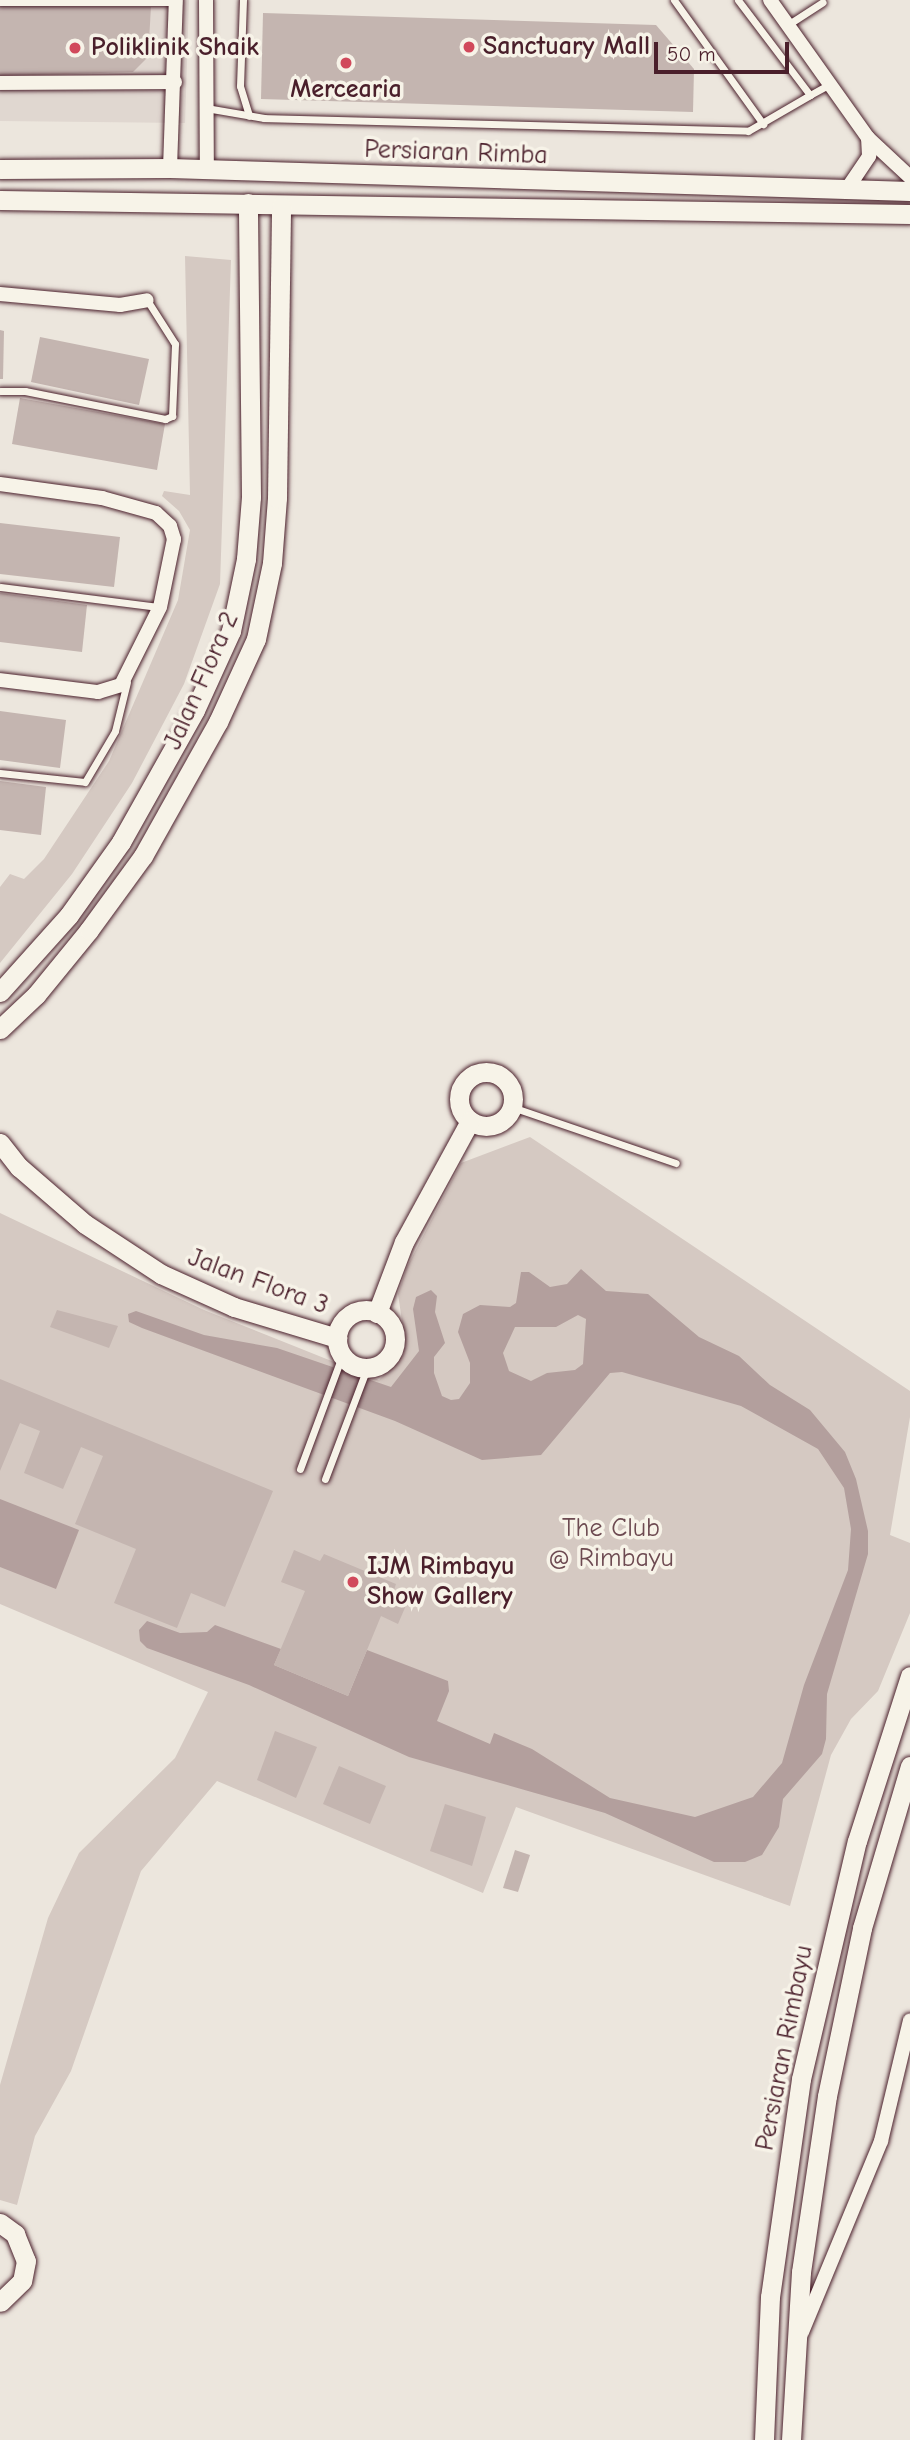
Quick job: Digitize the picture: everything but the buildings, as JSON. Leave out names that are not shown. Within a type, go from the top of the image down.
[{"type":"street","points":[[206,0],[207,172]]},
{"type":"street","points":[[770,0],[868,138],[910,177]]},
{"type":"street","points":[[170,168],[176,1]]},
{"type":"street","points":[[0,83],[175,82]]},
{"type":"street","points":[[847,189],[869,156],[868,138]]},
{"type":"street","name":"Persiaran Rimba","points":[[0,169],[170,168],[207,172],[910,191]]},
{"type":"street","name":"Persiaran Rimba","points":[[0,200],[910,214]]},
{"type":"street","name":"Jalan Flora 2","points":[[0,992],[69,915],[121,842],[195,710],[231,631],[246,559],[251,497],[248,203]]},
{"type":"street","name":"Jalan Flora 2","points":[[0,1029],[36,995],[89,930],[143,856],[218,722],[256,639],[272,563],[277,498],[281,206]]},
{"type":"street","points":[[0,293],[120,305],[146,300]]},
{"type":"street","points":[[0,484],[102,498],[156,513],[170,526],[174,539],[160,607],[129,675],[121,685],[98,692],[0,680]]},
{"type":"street","points":[[474,1074],[501,1076],[512,1090],[512,1107],[494,1125],[470,1121],[459,1096],[474,1074]]},
{"type":"street","points":[[377,1313],[404,1242],[470,1121]]},
{"type":"street","name":"Jalan Flora 3","points":[[0,1143],[19,1167],[85,1224],[161,1274],[339,1352]]},
{"type":"street","points":[[377,1313],[391,1326],[394,1345],[385,1361],[366,1370],[339,1352],[350,1315],[377,1313]]},
{"type":"street","name":"Persiaran Rimbayu","points":[[764,2440],[770,2297],[801,2079],[857,1841],[910,1676]]},
{"type":"street","name":"Persiaran Rimbayu","points":[[792,2440],[801,2272],[827,2096],[862,1928],[910,1766]]},
{"type":"street","points":[[796,2345],[881,2141],[910,2020]]},
{"type":"street","points":[[0,2223],[15,2234],[26,2261],[22,2281],[0,2302]]},
{"type":"lane","points":[[243,0],[240,86],[249,116]]},
{"type":"lane","points":[[674,0],[763,124]]},
{"type":"lane","points":[[738,0],[810,95]]},
{"type":"lane","points":[[0,2],[176,1]]},
{"type":"lane","points":[[789,24],[823,2]]},
{"type":"lane","points":[[206,108],[249,116],[733,132],[763,124],[830,84]]},
{"type":"lane","points":[[0,391],[25,390],[165,419],[172,416],[175,345],[146,300]]},
{"type":"lane","points":[[0,587],[160,607]]},
{"type":"lane","points":[[0,773],[85,782],[115,731],[129,675]]},
{"type":"lane","points":[[512,1107],[676,1163]]},
{"type":"lane","points":[[300,1469],[326,1402],[339,1352]]},
{"type":"lane","points":[[325,1479],[366,1370]]},
{"type":"shaded area","points":[[0,0],[189,0],[185,123],[0,121]]},
{"type":"shaded area","points":[[581,1269],[606,1291],[648,1294],[699,1337],[739,1356],[770,1385],[810,1410],[845,1452],[856,1479],[868,1531],[868,1554],[827,1694],[826,1739],[822,1754],[783,1799],[779,1827],[762,1855],[745,1862],[714,1862],[605,1813],[409,1757],[249,1685],[147,1648],[140,1641],[139,1630],[147,1621],[180,1633],[207,1632],[215,1625],[281,1649],[274,1665],[348,1696],[367,1650],[448,1681],[449,1691],[437,1721],[490,1744],[494,1733],[532,1749],[610,1798],[695,1817],[753,1797],[782,1763],[804,1685],[848,1570],[851,1529],[844,1488],[818,1449],[741,1406],[622,1372],[610,1373],[541,1455],[482,1460],[395,1421],[142,1328],[129,1322],[128,1314],[136,1311],[204,1335],[277,1348],[391,1387],[419,1351],[413,1309],[416,1297],[431,1290],[437,1296],[435,1312],[445,1343],[434,1357],[434,1373],[442,1396],[451,1400],[459,1399],[470,1383],[470,1363],[458,1332],[463,1314],[480,1305],[510,1307],[516,1303],[521,1272],[529,1272],[550,1287],[567,1284]],"holes":[[[578,1315],[586,1319],[583,1364],[575,1370],[547,1373],[531,1381],[509,1371],[503,1353],[515,1327],[556,1327]]]},
{"type":"shaded area","points":[[0,1499],[79,1530],[56,1589],[0,1567]]},
{"type":"green space","points":[[185,256],[231,260],[220,584],[184,684],[132,783],[72,874],[0,963],[0,887],[10,874],[24,879],[44,859],[109,761],[178,600],[190,530],[179,511],[162,496],[164,491],[190,495]]},
{"type":"green space","name":"The Club @ Rimbayu","points":[[530,1137],[910,1391],[910,1417],[890,1535],[910,1543],[910,1613],[878,1691],[851,1719],[831,1755],[790,1906],[516,1807],[483,1893],[217,1781],[141,1871],[71,2071],[35,2136],[17,2205],[0,2200],[0,2085],[48,1918],[79,1853],[175,1758],[208,1692],[0,1604],[0,1213],[204,1310],[379,1380],[403,1355],[405,1341],[398,1294],[407,1267],[461,1163]]},
{"type":"place","name":"Sanctuary Mall","points":[[469,47]]},
{"type":"place","name":"Poliklinik Shaik","points":[[75,48]]},
{"type":"place","name":"Mercearia","points":[[346,63]]},
{"type":"place","name":"IJM Rimbayu Show Gallery","points":[[353,1582]]}]
